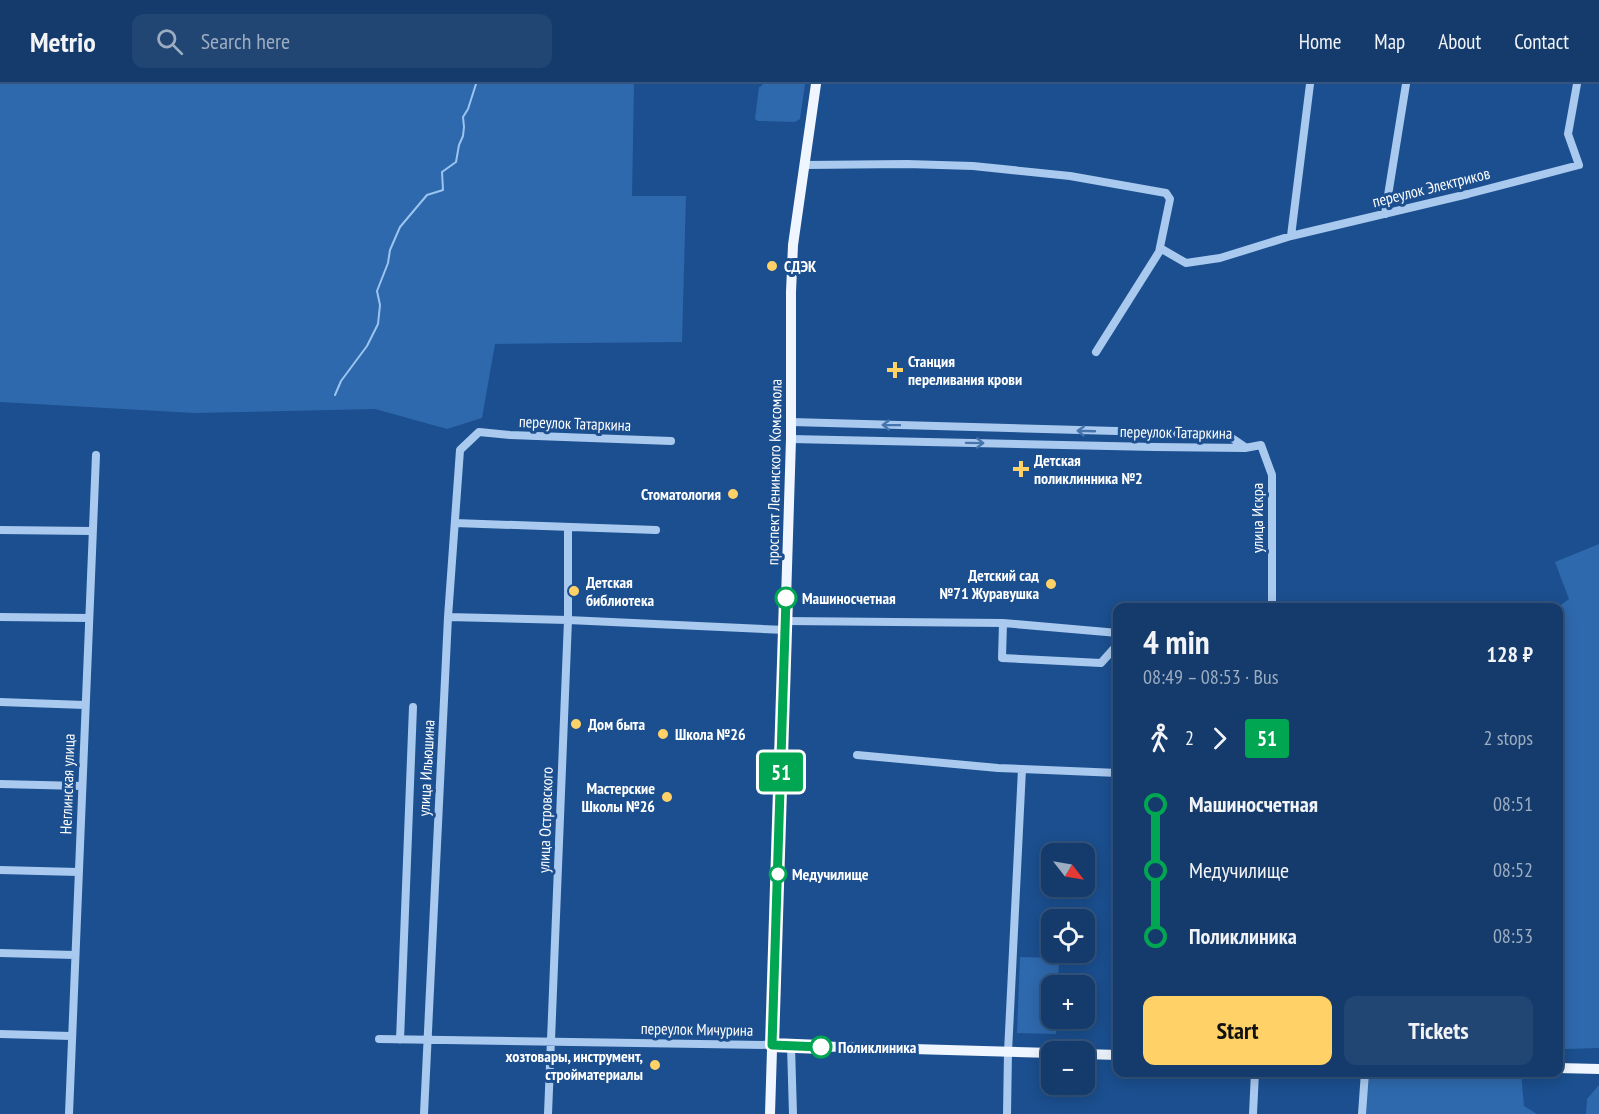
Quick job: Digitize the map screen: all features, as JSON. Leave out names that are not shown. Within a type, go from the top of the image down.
[{"type":"main road","name":"проспект Ленинского Комсомола","points":[[770,1114],[791,438],[790,292],[793,245],[816,84]]},
{"type":"main road","name":"переулок Мичурина","points":[[772,1045],[1041,1053]]},
{"type":"main road","points":[[1095,1054],[1113,1055]]},
{"type":"main road","points":[[1563,1068],[1599,1069]]},
{"type":"street","points":[[1291,236],[1310,84]]},
{"type":"street","points":[[1385,214],[1406,84]]},
{"type":"street","name":"переулок Электриков","points":[[1160,248],[1186,263],[1220,258],[1291,236],[1579,165],[1568,134],[1577,84]]},
{"type":"street","points":[[804,165],[973,166],[1070,176],[1166,194],[1170,199],[1159,252],[1096,352]]},
{"type":"street","name":"переулок Татаркина","points":[[791,422],[1226,434],[1245,448]]},
{"type":"street","name":"переулок Татаркина","points":[[479,432],[670,441]]},
{"type":"street","name":"улица Ильюшина","points":[[424,1114],[448,617],[460,450],[479,432]]},
{"type":"street","name":"переулок Татаркина","points":[[791,438],[1245,448]]},
{"type":"street","name":"улица Искра","points":[[1245,448],[1261,445],[1272,475],[1272,603]]},
{"type":"street","name":"Неглинская улица","points":[[69,1114],[96,455]]},
{"type":"street","points":[[455,523],[656,530]]},
{"type":"street","name":"улица Островского","points":[[548,1114],[568,620],[568,527]]},
{"type":"street","points":[[0,530],[92,531]]},
{"type":"street","points":[[0,617],[89,618]]},
{"type":"street","points":[[448,617],[786,625],[1003,623],[1113,633]]},
{"type":"street","points":[[1003,623],[1002,658],[1101,663],[1113,650]]},
{"type":"street","points":[[0,702],[85,705]]},
{"type":"street","points":[[400,1040],[413,707]]},
{"type":"street","points":[[857,755],[998,768],[1113,772]]},
{"type":"street","points":[[1007,1114],[1022,769]]},
{"type":"street","points":[[0,784],[81,786]]},
{"type":"street","points":[[0,870],[78,872]]},
{"type":"street","points":[[0,953],[75,956]]},
{"type":"street","points":[[0,1034],[71,1036]]},
{"type":"street","name":"переулок Мичурина","points":[[379,1039],[772,1045]]},
{"type":"street","points":[[792,1046],[793,1114]]},
{"type":"street","points":[[1253,1114],[1255,1077]]},
{"type":"street","points":[[1362,1114],[1365,1077]]},
{"type":"shaded area","points":[[0,84],[634,84],[632,196],[686,196],[682,342],[495,344],[482,418],[447,429],[375,409],[194,413],[0,402]]},
{"type":"shaded area","points":[[762,84],[805,84],[800,119],[795,122],[755,119],[759,87]]},
{"type":"shaded area","points":[[1599,544],[1599,1048],[1565,1049],[1563,1047],[1563,603],[1569,599],[1555,562]]},
{"type":"shaded area","points":[[1020,957],[1041,958],[1041,963],[1059,963],[1058,975],[1041,975],[1041,1029],[1056,1029],[1056,1034],[1017,1033]]},
{"type":"shaded area","points":[[1367,1077],[1521,1077],[1524,1106],[1537,1114],[1365,1114]]},
{"type":"shaded area","points":[[1599,1085],[1599,1114],[1586,1114],[1587,1099]]},
{"type":"waterway","points":[[335,395],[341,381],[367,346],[378,324],[380,305],[377,291],[400,227],[427,195],[443,190],[442,172],[456,162],[463,136],[463,117],[476,84]]},
{"type":"bus line","name":"51","points":[[786,598],[772,1045],[821,1047]]},
{"type":"place","name":"СДЭК","points":[[772,266]]},
{"type":"place","name":"Станция переливания крови","points":[[895,370]]},
{"type":"place","name":"Детская поликлинника №2","points":[[1021,469]]},
{"type":"place","name":"Стоматология","points":[[733,494]]},
{"type":"place","name":"Детский сад №71 Журавушка","points":[[1051,584]]},
{"type":"place","name":"Детская библиотека","points":[[574,591]]},
{"type":"place","name":"Машиносчетная","points":[[786,598]]},
{"type":"place","name":"Дом быта","points":[[576,724]]},
{"type":"place","name":"Школа №26","points":[[663,734]]},
{"type":"place","name":"Мастерские Школы №26","points":[[667,797]]},
{"type":"place","name":"Медучилище","points":[[778,874]]},
{"type":"place","name":"Поликлиника","points":[[821,1047]]},
{"type":"place","name":"хозтовары, инструмент, стройматериалы","points":[[655,1065]]}]
